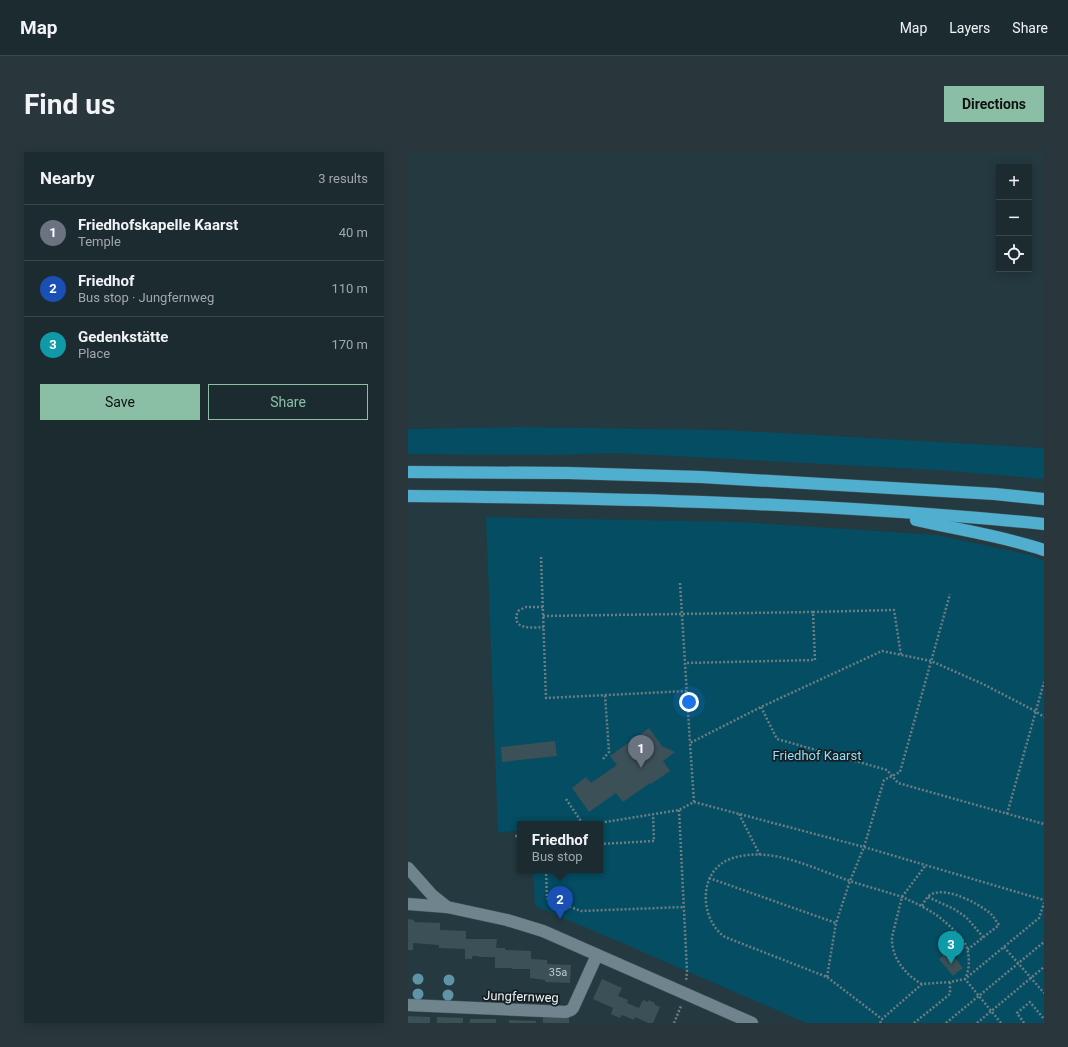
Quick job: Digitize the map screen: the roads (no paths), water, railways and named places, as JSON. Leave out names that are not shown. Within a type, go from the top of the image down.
[{"type":"highway","points":[[408,472],[568,473],[693,477],[996,494],[1044,499]]},
{"type":"highway","points":[[996,494],[1044,494]]},
{"type":"highway","points":[[408,496],[583,498],[697,502],[880,511],[1044,524]]},
{"type":"highway","points":[[880,511],[994,536],[1044,550]]},
{"type":"street","points":[[408,868],[432,895],[447,907]]},
{"type":"street","points":[[408,904],[447,907],[507,920],[542,931],[752,1023]]},
{"type":"street","name":"Jungfernweg","points":[[408,1005],[566,1012],[573,1008],[597,955]]},
{"type":"place","name":"Friedhofskapelle Kaarst","points":[[641,768]]},
{"type":"place","name":"Friedhof","points":[[560,919]]},
{"type":"place","name":"Gedenkstätte","points":[[951,964]]},
{"type":"park label","name":"Friedhof Kaarst","points":[[817,755]]}]
